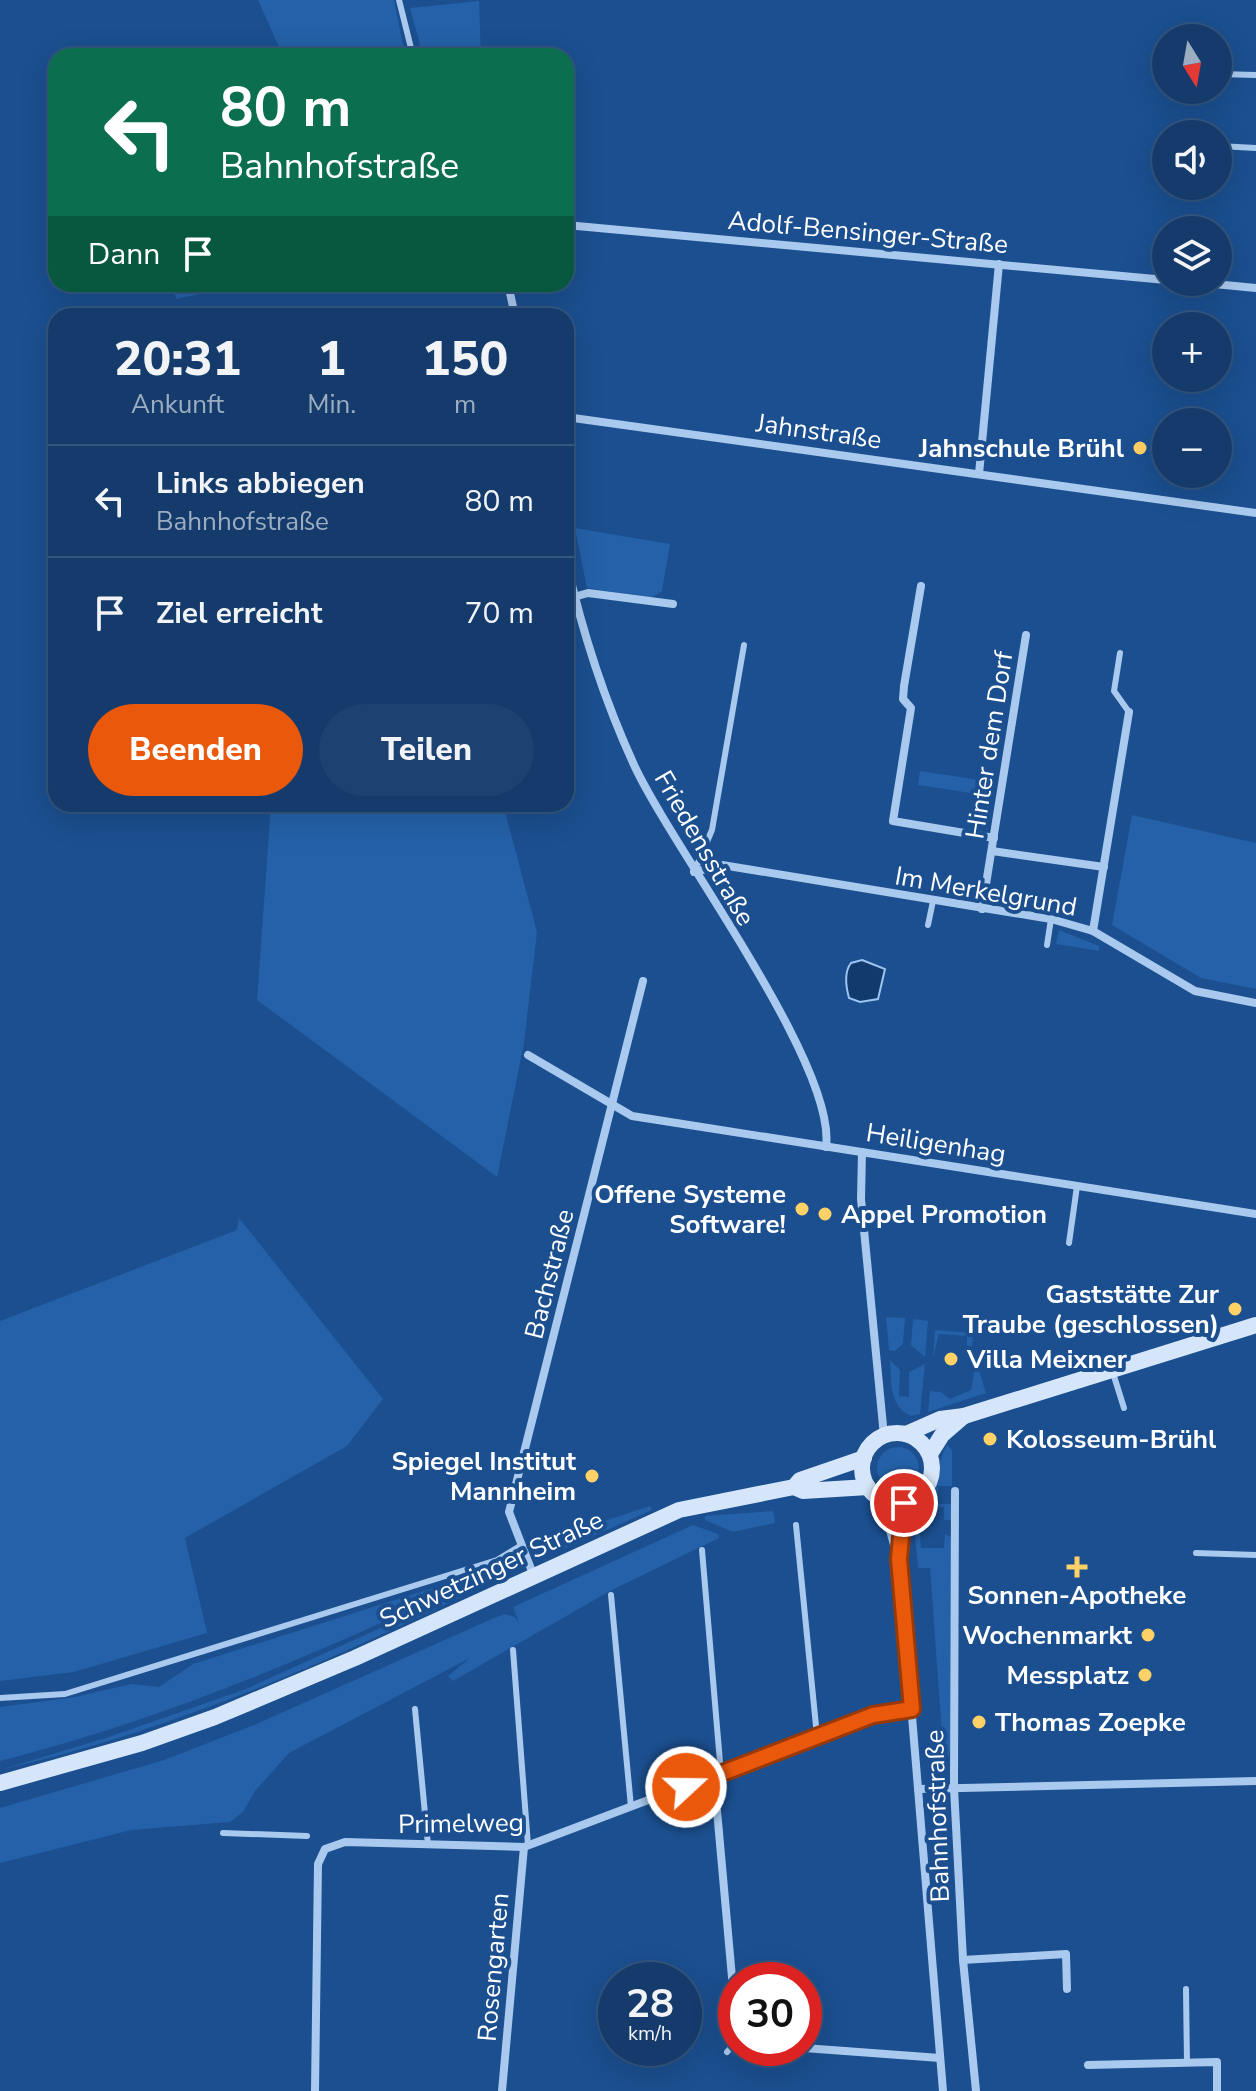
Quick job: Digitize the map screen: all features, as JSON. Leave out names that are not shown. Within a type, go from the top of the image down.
[{"type":"main road","points":[[906,1434],[924,1445],[930,1454],[929,1485],[922,1493],[904,1503],[881,1499],[868,1487],[864,1478],[864,1458],[872,1445],[884,1436],[906,1434],[940,1419],[964,1416],[1256,1325]]},
{"type":"main road","points":[[930,1454],[942,1435],[964,1416]]},
{"type":"main road","name":"Schwetzinger Straße","points":[[794,1487],[800,1480],[864,1458]]},
{"type":"main road","name":"Schwetzinger Straße","points":[[0,1783],[142,1743],[215,1717],[355,1658],[533,1574],[679,1510],[794,1487],[803,1491],[868,1487]]},
{"type":"street","name":"Adolf-Bensinger-Straße","points":[[574,226],[1152,279]]},
{"type":"street","points":[[979,474],[999,264]]},
{"type":"street","points":[[1232,286],[1256,288]]},
{"type":"street","name":"Jahnstraße","points":[[574,418],[1256,513]]},
{"type":"street","points":[[921,586],[904,686],[903,699],[911,708],[893,821],[994,838]]},
{"type":"street","points":[[574,597],[588,593],[673,604]]},
{"type":"street","name":"Friedensstraße","points":[[574,597],[600,685],[636,769],[694,872],[776,1005],[807,1069],[828,1130],[826,1147]]},
{"type":"street","name":"Hinter dem Dorf","points":[[982,909],[1026,635]]},
{"type":"street","points":[[1093,931],[1129,712]]},
{"type":"street","points":[[992,851],[1104,867]]},
{"type":"street","name":"Im Merkelgrund","points":[[694,872],[722,865],[1051,919],[1093,931],[1195,991],[1256,1003]]},
{"type":"street","name":"Bachstraße","points":[[533,1574],[509,1512],[643,981]]},
{"type":"street","name":"Heiligenhag","points":[[528,1055],[632,1116],[663,1123],[1256,1214]]},
{"type":"street","points":[[862,1152],[861,1199],[884,1436]]},
{"type":"street","name":"Bahnhofstraße","points":[[955,1491],[954,1788],[963,1960],[976,2091]]},
{"type":"street","name":"Bahnhofstraße","points":[[881,1499],[899,1559]]},
{"type":"street","name":"Bahnhofstraße","points":[[904,1503],[899,1559],[943,2091]]},
{"type":"street","name":"Primelweg","points":[[315,2091],[318,1864],[325,1849],[345,1842],[526,1846],[873,1715],[912,1709]]},
{"type":"street","points":[[718,1775],[732,1962]]},
{"type":"street","points":[[918,1789],[1256,1781]]},
{"type":"street","name":"Rosengarten","points":[[502,2091],[526,1846]]},
{"type":"street","points":[[963,1960],[1066,1954],[1067,1989]]},
{"type":"street","points":[[822,2049],[940,2058]]},
{"type":"street","points":[[1088,2065],[1217,2062],[1217,2091]]},
{"type":"lane","points":[[399,0],[411,48]]},
{"type":"lane","points":[[1232,74],[1256,75]]},
{"type":"lane","points":[[1232,147],[1256,148]]},
{"type":"lane","points":[[694,872],[712,830],[744,645]]},
{"type":"lane","points":[[1120,653],[1114,691],[1129,712]]},
{"type":"lane","points":[[928,925],[933,901]]},
{"type":"lane","points":[[1047,945],[1051,919]]},
{"type":"lane","points":[[1069,1243],[1077,1186]]},
{"type":"lane","points":[[1113,1370],[1124,1408]]},
{"type":"lane","points":[[796,1525],[817,1736]]},
{"type":"lane","name":"Schwetzinger Straße","points":[[0,1698],[65,1694],[497,1560],[520,1546]]},
{"type":"lane","points":[[702,1550],[718,1775]]},
{"type":"lane","points":[[1196,1553],[1256,1555]]},
{"type":"lane","points":[[611,1595],[631,1807]]},
{"type":"lane","points":[[513,1650],[526,1846]]},
{"type":"lane","points":[[415,1709],[428,1845]]},
{"type":"lane","points":[[223,1833],[307,1836]]},
{"type":"lane","points":[[1186,1989],[1187,2063]]},
{"type":"shaded area","points":[[258,0],[394,0],[403,48],[279,48]]},
{"type":"shaded area","points":[[479,1],[481,48],[421,48],[410,8]]},
{"type":"shaded area","points":[[175,292],[209,292],[176,299]]},
{"type":"shaded area","points":[[575,528],[670,544],[662,591],[651,598],[587,588]]},
{"type":"shaded area","points":[[920,771],[979,780],[977,794],[918,785]]},
{"type":"shaded area","points":[[270,812],[505,812],[537,932],[524,1043],[497,1177],[257,1000]]},
{"type":"shaded area","points":[[1132,815],[1256,843],[1256,989],[1201,978],[1112,925]]},
{"type":"shaded area","points":[[1059,930],[1099,946],[1099,951],[1056,944]]},
{"type":"shaded area","points":[[862,960],[885,969],[878,999],[860,1002],[849,998],[847,971],[851,963]]},
{"type":"shaded area","points":[[239,1218],[383,1399],[347,1446],[185,1538],[207,1633],[74,1672],[0,1681],[0,1321],[237,1230]]},
{"type":"shaded area","points":[[886,1317],[905,1318],[903,1344],[895,1351],[889,1350]]},
{"type":"shaded area","points":[[913,1319],[928,1321],[925,1357],[911,1345]]},
{"type":"shaded area","points":[[935,1330],[973,1333],[972,1348],[967,1348],[967,1336],[939,1334],[933,1357]]},
{"type":"shaded area","points":[[890,1360],[900,1370],[899,1396],[909,1397],[909,1372],[925,1364],[920,1414],[911,1416],[895,1400]]},
{"type":"shaded area","points":[[976,1361],[986,1393],[928,1412],[930,1391],[941,1392],[950,1399],[971,1390]]},
{"type":"shaded area","points":[[947,1445],[952,1450],[952,1486],[938,1486],[938,1504],[952,1504],[951,1520],[944,1520],[944,1507],[921,1506],[920,1520],[911,1522],[912,1510],[923,1502],[934,1487]]},
{"type":"shaded area","points":[[898,1447],[913,1453],[919,1468],[913,1483],[898,1489],[883,1483],[877,1468],[883,1453]]},
{"type":"shaded area","points":[[650,1506],[652,1510],[552,1554],[538,1550],[535,1544]]},
{"type":"shaded area","points":[[773,1511],[775,1523],[733,1532],[705,1520],[705,1516]]},
{"type":"shaded area","points":[[693,1525],[718,1534],[719,1538],[610,1591],[453,1681],[448,1676],[470,1658],[289,1753],[255,1791],[243,1812],[230,1822],[131,1830],[0,1863],[0,1808],[164,1760],[254,1725],[505,1614],[515,1617],[519,1623],[513,1607]]},
{"type":"shaded area","points":[[915,1534],[920,1534],[921,1548],[944,1548],[945,1534],[951,1537],[948,1757],[935,1750],[929,1736],[942,1735],[930,1568],[918,1568]]},
{"type":"shaded area","points":[[483,1572],[481,1577],[398,1616],[231,1686],[117,1727],[0,1761],[0,1707],[75,1697],[131,1684],[159,1687],[193,1664]]},
{"type":"shaded area","points":[[497,1579],[376,1637],[254,1690],[129,1735],[0,1770],[109,1737],[246,1689],[486,1580]]},
{"type":"place","name":"Jahnschule Brühl","points":[[1140,448]]},
{"type":"place","name":"Offene Systeme Software!","points":[[802,1209]]},
{"type":"place","name":"Appel Promotion","points":[[825,1214]]},
{"type":"place","name":"Gaststätte Zur Traube (geschlossen)","points":[[1235,1309]]},
{"type":"place","name":"Villa Meixner","points":[[951,1359]]},
{"type":"place","name":"Kolosseum-Brühl","points":[[990,1439]]},
{"type":"place","name":"Spiegel Institut Mannheim","points":[[592,1476]]},
{"type":"place","name":"Sonnen-Apotheke","points":[[1077,1567]]},
{"type":"place","name":"Wochenmarkt","points":[[1148,1635]]},
{"type":"place","name":"Messplatz","points":[[1145,1675]]},
{"type":"place","name":"Thomas Zoepke","points":[[979,1722]]},
{"type":"route","points":[[686,1787],[873,1715],[912,1709],[899,1559],[904,1503]]}]
